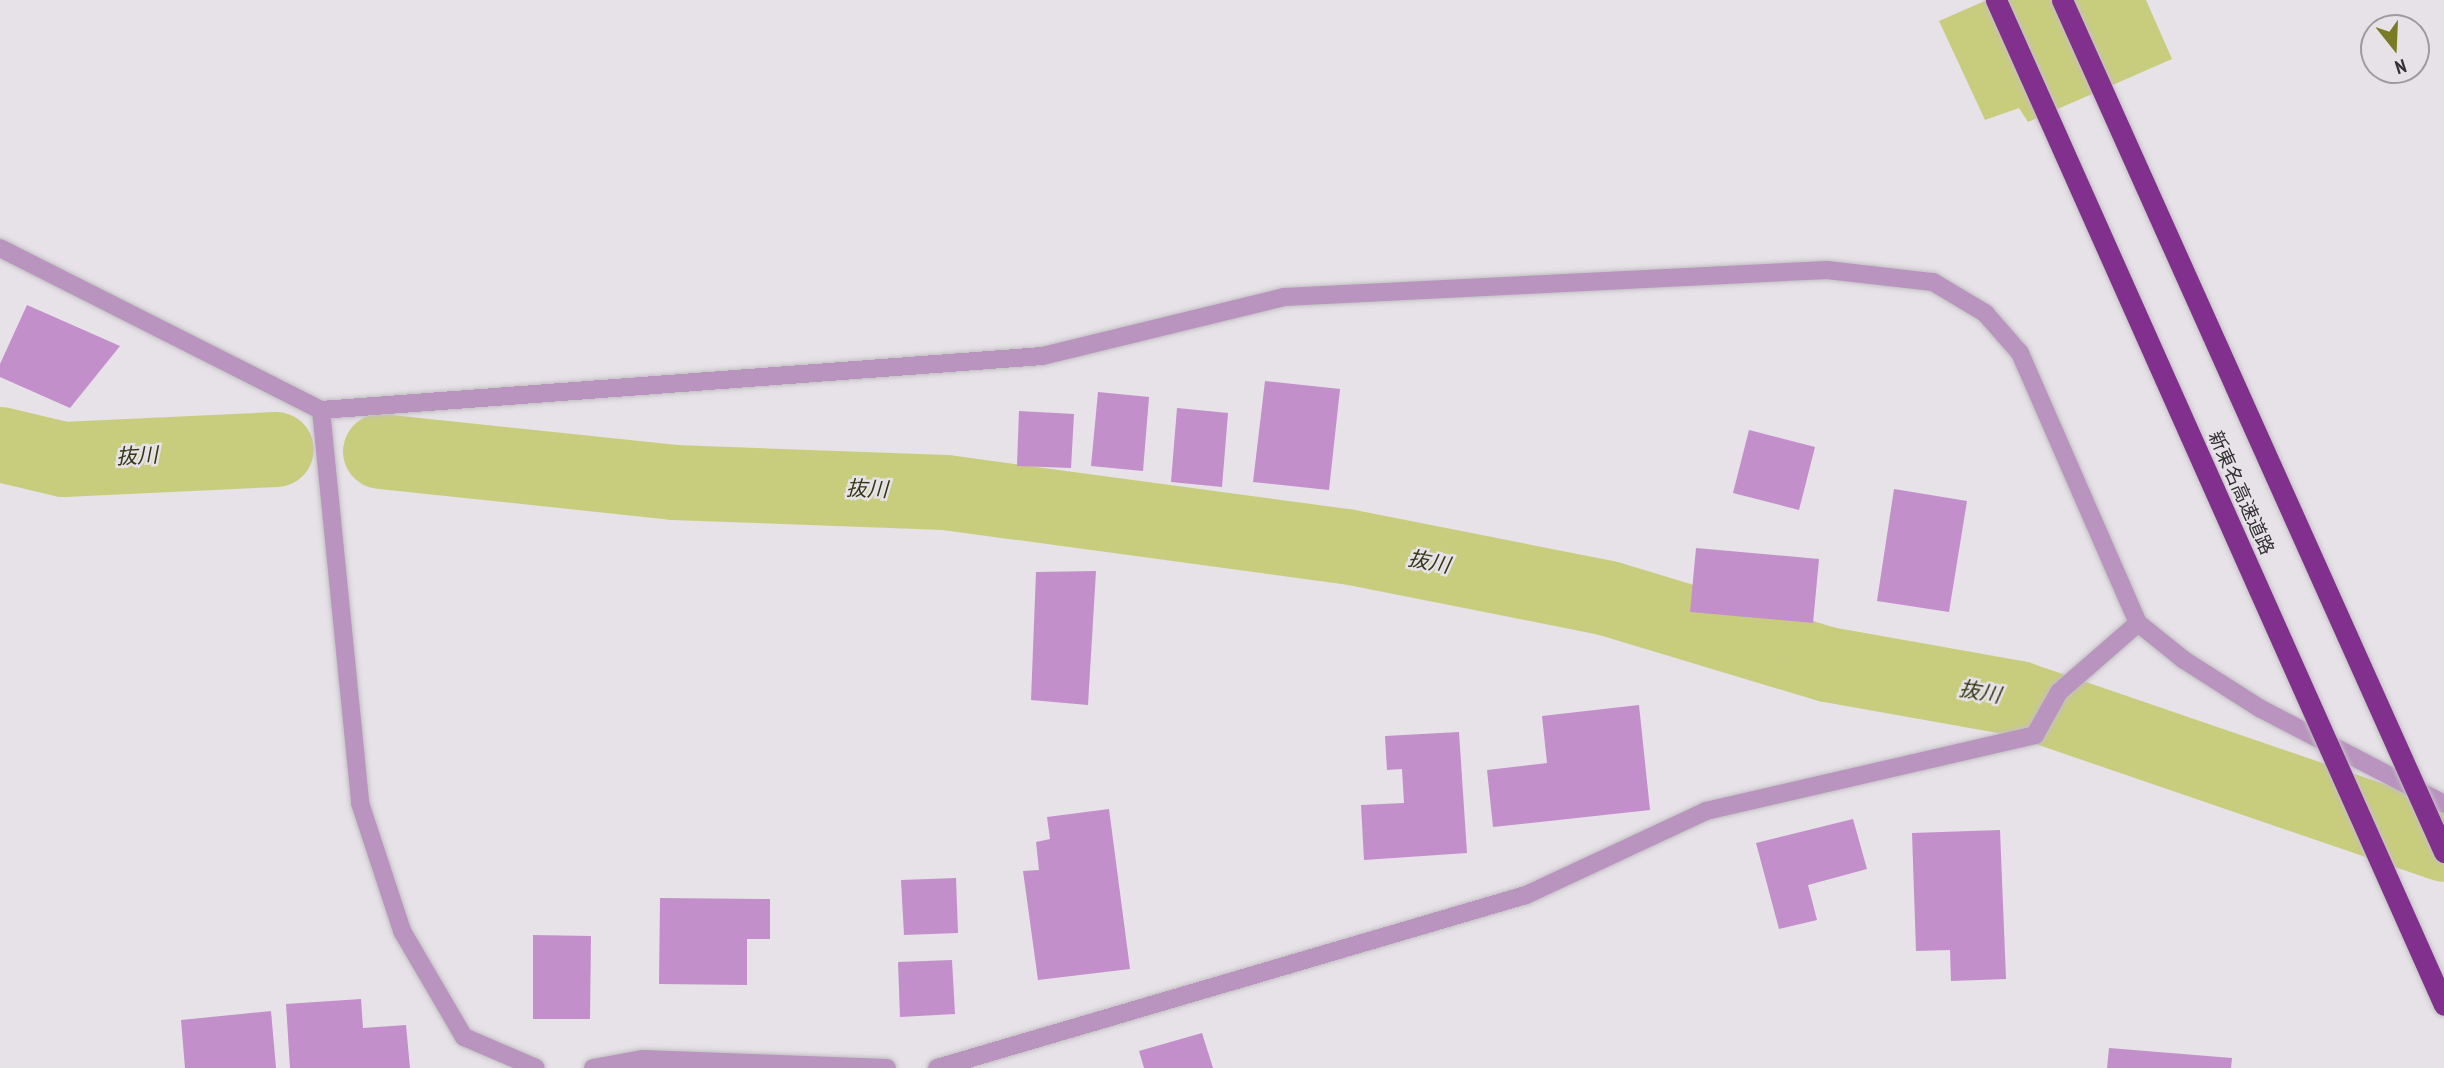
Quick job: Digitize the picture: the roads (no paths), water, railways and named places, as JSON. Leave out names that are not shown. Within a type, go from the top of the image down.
[{"type":"highway","name":"新東名高速道路","points":[[1996,0],[2444,1005]]},
{"type":"highway","name":"新東名高速道路","points":[[2062,0],[2444,852]]},
{"type":"street","points":[[0,248],[321,410],[1042,356],[1284,296],[1827,270],[1933,282],[1985,313],[2020,353],[2138,623],[2184,660],[2261,709],[2444,804]]},
{"type":"street","points":[[321,410],[359,803],[402,931],[464,1037],[536,1068]]},
{"type":"street","points":[[937,1068],[1527,895],[1706,811],[2035,735],[2059,692],[2138,623]]},
{"type":"street","points":[[593,1068],[643,1059],[887,1068]]},
{"type":"waterway","name":"抜川","points":[[0,444],[63,459],[276,449]]},
{"type":"waterway","name":"抜川","points":[[380,451],[673,482],[945,492],[1346,546],[1608,598],[1827,664],[2018,698],[2444,844]]}]
